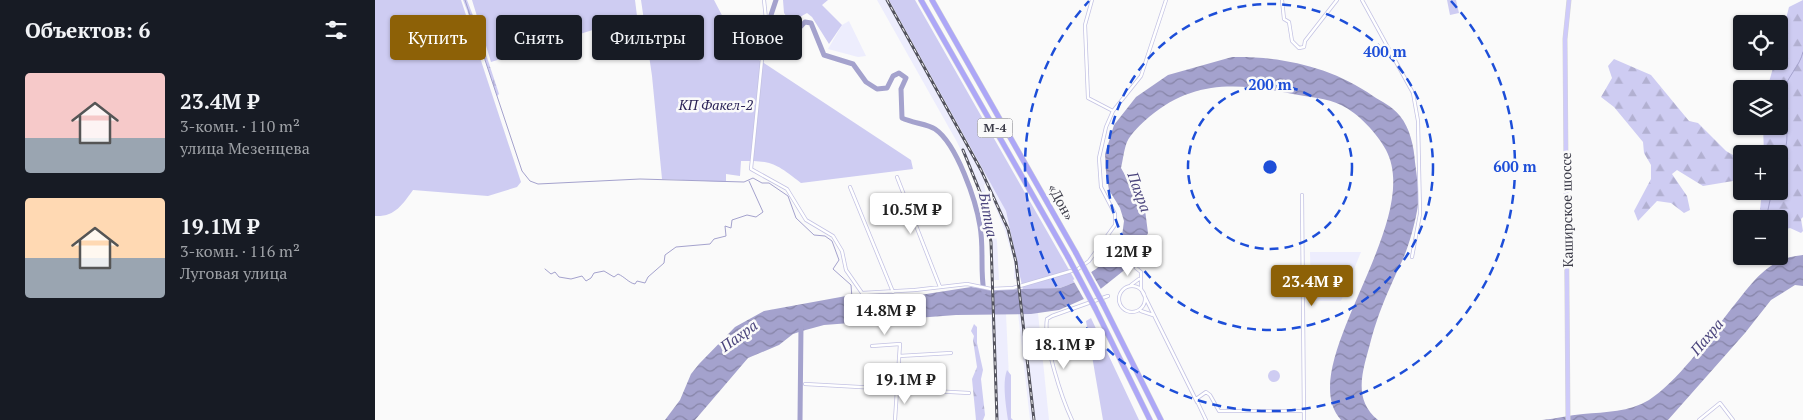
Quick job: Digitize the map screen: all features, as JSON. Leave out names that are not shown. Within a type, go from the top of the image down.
[{"type":"highway","name":"«Дон»","points":[[921,0],[1068,257],[1150,420]]},
{"type":"highway","name":"«Дон»","points":[[932,0],[1076,253],[1161,420]]},
{"type":"main road","name":"Каширское шоссе","points":[[1568,420],[1565,39],[1569,0]]},
{"type":"street","points":[[764,0],[766,19],[751,169],[787,189],[806,220],[833,236],[842,251],[846,270],[858,290],[862,293],[893,292],[967,284],[991,289],[1013,288],[1059,276],[1078,269],[1089,261],[1115,225],[1115,214],[1101,187],[1099,158],[1106,126],[1113,111],[1141,76],[1166,0]]},
{"type":"street","points":[[1092,0],[1085,25],[1089,98],[1113,111]]},
{"type":"street","points":[[1283,0],[1281,4],[1284,19],[1289,22],[1291,41],[1299,48],[1304,47],[1305,41],[1337,0]]},
{"type":"street","points":[[1362,0],[1413,93],[1418,121],[1420,214],[1412,257]]},
{"type":"street","points":[[897,177],[940,287]]},
{"type":"street","points":[[850,188],[893,292]]},
{"type":"street","points":[[1302,194],[1304,420]]},
{"type":"street","points":[[1136,268],[1141,272],[1140,278],[1144,295],[1153,315],[1205,420]]},
{"type":"street","points":[[1140,278],[1121,292],[1121,305],[1133,313],[1141,311],[1153,315]]},
{"type":"street","points":[[1131,285],[1139,288],[1144,295],[1144,307],[1141,311]]},
{"type":"street","points":[[1072,420],[1061,395],[1055,373],[1045,329],[1047,320],[1052,316],[1108,296]]},
{"type":"street","points":[[873,346],[900,344],[895,420]]},
{"type":"street","points":[[899,356],[951,353]]},
{"type":"street","points":[[805,384],[969,393]]},
{"type":"street","points":[[1197,402],[1197,397],[1206,392],[1210,395],[1220,412],[1304,411]]},
{"type":"street","points":[[1699,420],[1720,403],[1733,420]]},
{"type":"shaded area","points":[[877,0],[889,0],[998,194],[1006,211],[1021,278],[1014,279],[1014,262],[1005,231],[986,184],[984,185],[997,241],[999,280],[993,280],[991,243],[975,180],[957,142]]},
{"type":"shaded area","points":[[849,21],[866,56],[858,57],[828,49],[842,25]]},
{"type":"shaded area","points":[[1310,252],[1361,252],[1341,301],[1311,301]]},
{"type":"shaded area","points":[[1018,313],[1038,313],[1049,420],[1030,420]]},
{"type":"shaded area","points":[[1006,314],[1011,420],[997,420],[991,315]]},
{"type":"green space","points":[[375,0],[461,0],[466,15],[390,15],[390,60],[481,60],[521,182],[517,187],[488,196],[413,190],[393,212],[382,216],[375,216]]},
{"type":"green space","points":[[463,0],[467,0],[473,15],[469,15]]},
{"type":"green space","points":[[472,0],[635,0],[637,15],[592,15],[592,30],[582,33],[582,15],[496,15],[497,60],[491,62],[486,46],[486,15],[477,15]]},
{"type":"green space","name":"КП Факел-2","points":[[641,0],[714,0],[722,15],[714,15],[714,60],[759,60],[911,160],[913,169],[801,183],[773,164],[741,161],[740,176],[726,174],[726,182],[662,179],[650,60],[704,60],[704,15],[643,15]]},
{"type":"green space","points":[[783,0],[828,0],[822,5],[842,25],[829,44],[812,17],[807,13],[802,16],[786,15]]},
{"type":"green space","points":[[889,0],[915,0],[1076,282],[1060,288],[1023,290],[1006,211]]},
{"type":"green space","points":[[1447,0],[1456,0],[1459,13],[1450,15]]},
{"type":"green space","points":[[1803,0],[1803,217],[1801,219],[1803,231],[1801,233],[1788,229],[1788,210],[1760,210],[1761,200],[1788,200],[1788,145],[1764,145],[1763,135],[1788,135],[1788,80],[1770,80],[1772,70],[1788,70],[1787,15],[1789,7]]},
{"type":"green space","points":[[486,54],[499,94],[497,96],[485,60]]},
{"type":"green space","points":[[1614,59],[1651,75],[1689,121],[1698,123],[1726,151],[1733,155],[1733,181],[1703,186],[1677,170],[1672,174],[1687,196],[1690,210],[1684,213],[1671,203],[1657,201],[1638,221],[1634,211],[1651,179],[1651,165],[1644,153],[1643,142],[1614,107],[1601,97],[1612,78],[1608,66]]},
{"type":"green space","points":[[1091,318],[1139,420],[1103,420],[1086,321]]},
{"type":"green space","points":[[974,324],[977,327],[977,343],[983,370],[981,379],[985,415],[983,420],[976,420],[972,379],[977,367],[974,336],[971,331]]},
{"type":"green space","points":[[1007,370],[1011,375],[1011,418],[1013,420],[1008,420],[1005,401]]},
{"type":"green space","points":[[1272,370],[1276,370],[1280,376],[1276,382],[1272,382],[1268,378],[1268,374]]},
{"type":"water","name":"Пахра","points":[[1232,57],[1287,61],[1305,65],[1341,78],[1387,104],[1400,116],[1409,132],[1414,150],[1418,199],[1417,211],[1403,259],[1374,329],[1363,372],[1362,392],[1365,402],[1378,420],[1341,420],[1330,396],[1333,365],[1344,330],[1376,253],[1389,215],[1393,180],[1386,150],[1372,130],[1360,118],[1336,103],[1273,90],[1236,86],[1200,90],[1183,96],[1149,117],[1131,135],[1126,145],[1121,168],[1145,210],[1148,233],[1139,253],[1127,268],[1093,295],[1059,310],[1031,314],[956,315],[824,325],[802,331],[793,334],[779,345],[748,358],[695,420],[665,420],[680,400],[691,374],[699,364],[735,327],[764,311],[857,294],[920,295],[971,287],[994,290],[1060,288],[1076,282],[1096,269],[1110,256],[1122,236],[1124,221],[1120,208],[1109,190],[1106,172],[1105,154],[1114,125],[1136,97],[1168,75]]},
{"type":"water","points":[[1803,255],[1803,286],[1795,285],[1771,300],[1745,333],[1668,420],[1542,420],[1617,411],[1649,400],[1681,372],[1759,275],[1773,265],[1788,265],[1788,258]]},
{"type":"pier","points":[[1090,270],[1102,291],[1085,301],[1073,280]]},
{"type":"waterway","points":[[465,0],[522,171],[530,181],[538,184],[640,179],[744,182],[753,178],[762,183],[769,183],[788,196],[796,218],[814,235],[825,236],[832,241],[839,260],[833,269],[851,285],[852,298]]},
{"type":"waterway","name":"Битца","points":[[776,0],[769,21],[771,31],[790,34],[805,22],[811,23],[824,55],[853,64],[866,82],[877,89],[887,88],[893,76],[899,73],[906,78],[901,89],[902,118],[932,127],[943,136],[958,160],[970,188],[978,215],[981,234],[984,292]]},
{"type":"waterway","points":[[1786,145],[1787,135],[1783,99],[1784,90],[1803,52]]},
{"type":"waterway","points":[[545,269],[551,274],[555,272],[559,277],[571,279],[582,276],[586,281],[594,273],[604,271],[614,277],[618,274],[635,284],[637,281],[645,283],[648,277],[664,263],[665,255],[676,247],[710,244],[714,239],[726,236],[725,226],[731,228],[732,220],[747,215],[756,217],[763,212],[749,181]]},
{"type":"waterway","points":[[1768,210],[1770,200]]},
{"type":"waterway","points":[[800,420],[801,326]]},
{"type":"railway","points":[[887,0],[981,170],[1008,229],[1016,262],[1034,420]]},
{"type":"railway","points":[[963,150],[982,197],[991,242],[997,420]]}]
